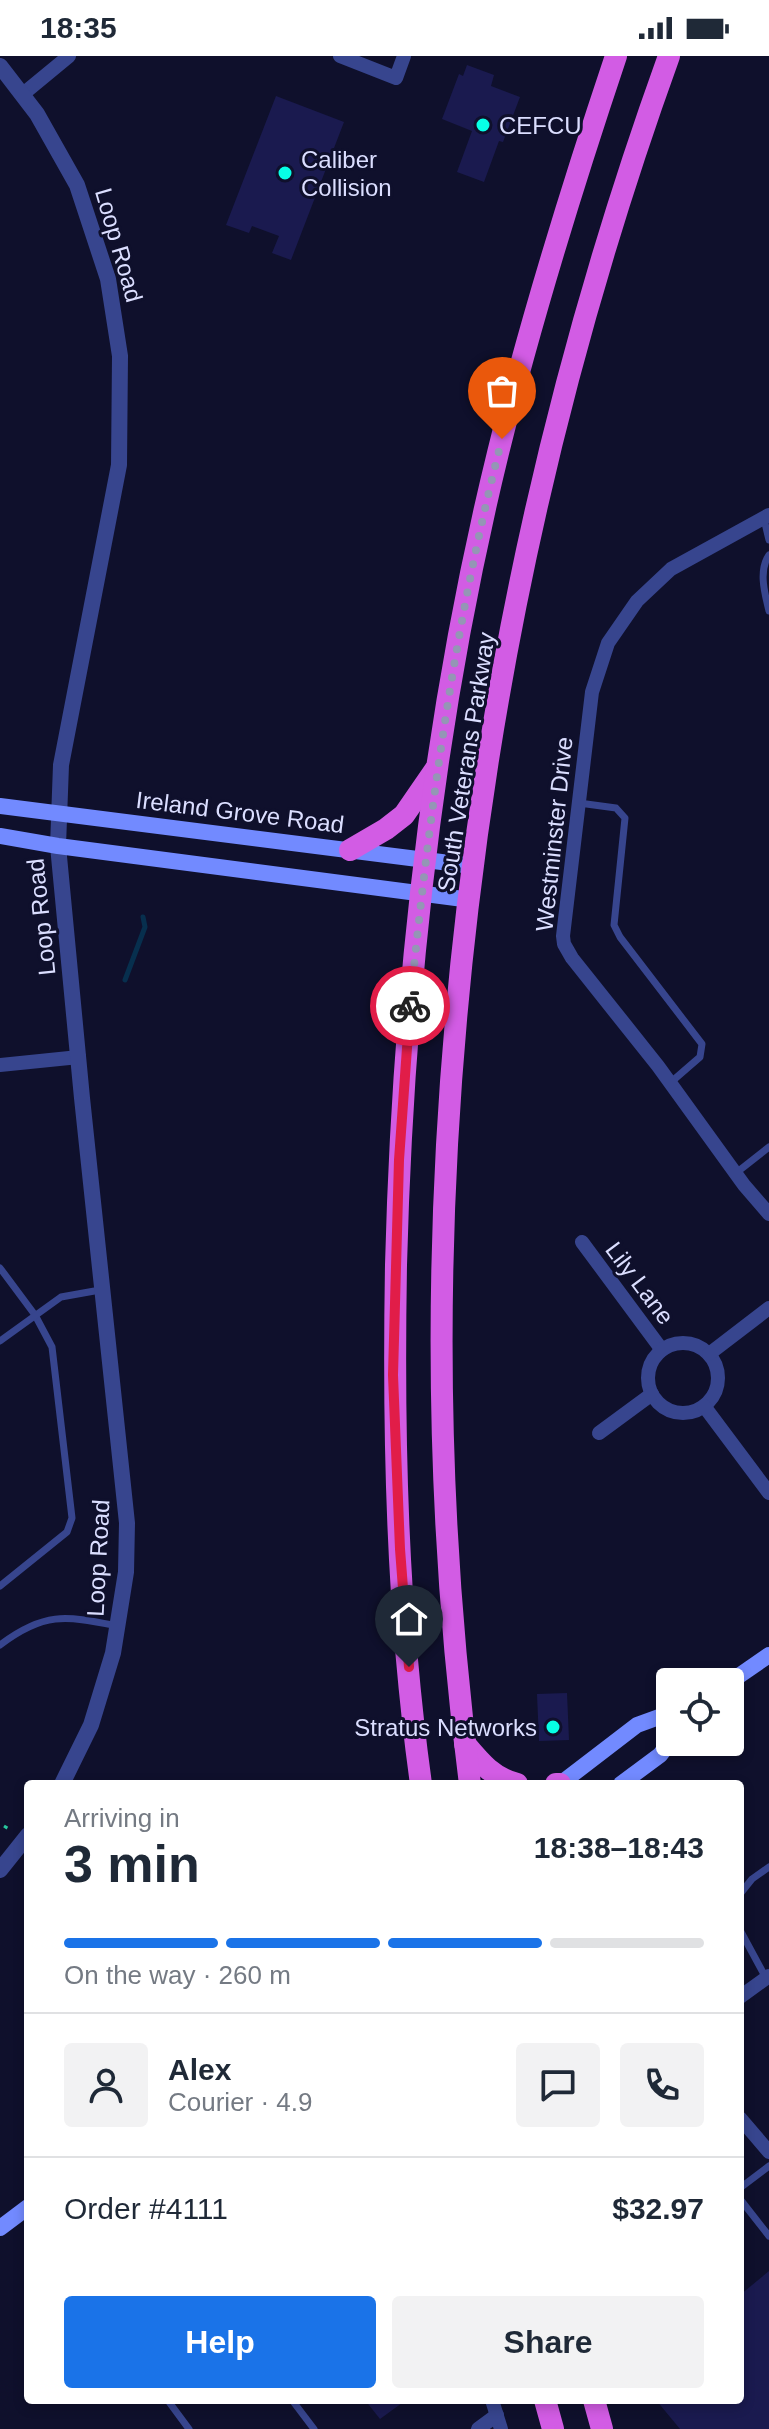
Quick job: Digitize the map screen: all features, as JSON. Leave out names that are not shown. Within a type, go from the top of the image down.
[{"type":"highway","name":"South Veterans Parkway","points":[[420,1780],[400,1549],[393,1375],[399,1160],[421,893],[458,643],[497,456],[564,214],[616,56]]},
{"type":"highway","name":"South Veterans Parkway","points":[[470,1780],[446,1512],[443,1299],[454,1044],[473,866],[520,586],[568,375],[638,143],[669,56]]},
{"type":"highway","points":[[350,850],[404,815],[438,766]]},
{"type":"highway","points":[[465,1744],[489,1770],[504,1780]]},
{"type":"highway","points":[[546,2404],[553,2429]]},
{"type":"highway","points":[[595,2404],[602,2429]]},
{"type":"main road","name":"Ireland Grove Road","points":[[0,806],[473,866]]},
{"type":"main road","points":[[0,836],[471,900]]},
{"type":"main road","points":[[744,1672],[769,1655]]},
{"type":"main road","points":[[564,1780],[637,1725],[656,1718]]},
{"type":"main road","points":[[626,1780],[659,1756]]},
{"type":"main road","points":[[0,2228],[24,2210]]},
{"type":"street","points":[[23,94],[69,56]]},
{"type":"street","points":[[347,57],[396,78],[404,56]]},
{"type":"street","name":"Loop Road","points":[[0,66],[23,94],[62,156],[81,196],[108,279],[120,356],[119,465],[61,765],[58,846],[126,1502],[126,1572],[113,1653],[91,1725],[64,1780]]},
{"type":"street","name":"Westminster Drive","points":[[766,516],[671,569],[637,601],[608,643],[592,692],[564,944],[735,1174],[767,1209]]},
{"type":"street","points":[[0,1065],[79,1057]]},
{"type":"street","name":"Lily Lane","points":[[582,1242],[662,1350]]},
{"type":"street","points":[[709,1354],[769,1308]]},
{"type":"street","points":[[681,1343],[701,1347],[709,1354],[715,1363],[717,1386],[704,1406],[693,1411],[670,1410],[652,1394],[648,1375],[662,1350],[681,1343]]},
{"type":"street","points":[[599,1433],[652,1394]]},
{"type":"street","points":[[704,1406],[769,1493]]},
{"type":"street","points":[[0,1870],[20,1833]]},
{"type":"street","points":[[744,1994],[767,1977]]},
{"type":"street","points":[[744,2123],[769,2152]]},
{"type":"street","points":[[478,2429],[499,2422]]},
{"type":"lane","name":"Westminster Drive","points":[[766,516],[769,540]]},
{"type":"lane","points":[[769,555],[763,576],[769,611]]},
{"type":"lane","points":[[579,803],[616,808],[625,818],[614,925],[702,1044],[700,1057],[670,1083]]},
{"type":"lane","points":[[735,1174],[769,1147]]},
{"type":"lane","points":[[0,1586],[52,1547],[67,1532],[72,1518],[52,1347],[35,1315],[2,1274]]},
{"type":"lane","points":[[0,1341],[61,1297],[103,1290]]},
{"type":"lane","points":[[0,1645],[41,1620],[59,1618],[119,1626]]},
{"type":"lane","points":[[744,1889],[769,1867]]},
{"type":"lane","points":[[744,1937],[767,1977]]},
{"type":"lane","points":[[744,2185],[769,2166]]},
{"type":"lane","points":[[744,2204],[769,2236]]},
{"type":"lane","points":[[170,2404],[189,2429]]},
{"type":"lane","points":[[295,2404],[314,2429]]},
{"type":"path","points":[[4,1826],[20,1833]]},
{"type":"building","name":"CEFCU","points":[[467,65],[494,75],[491,86],[520,97],[484,182],[457,172],[472,131],[442,119],[459,74],[463,76]]},
{"type":"building","name":"Caliber Collision","points":[[276,96],[344,122],[291,260],[272,253],[279,236],[252,226],[249,233],[226,225]]},
{"type":"building","name":"Stratus Networks","points":[[567,1693],[569,1740],[539,1741],[537,1694]]},
{"type":"building","points":[[769,2271],[769,2429],[680,2429],[659,2404],[744,2404],[744,2292]]},
{"type":"building","points":[[368,2404],[401,2404],[380,2419]]},
{"type":"waterway","points":[[125,980],[145,927],[143,917]]},
{"type":"way so far","points":[[410,1006],[441,741],[464,612],[502,439]]},
{"type":"place","name":"CEFCU","points":[[483,125]]},
{"type":"place","name":"Caliber Collision","points":[[285,173]]},
{"type":"place","name":"Stratus Networks","points":[[553,1727]]},
{"type":"route","points":[[409,1667],[400,1549],[393,1375],[399,1160],[410,1006]]}]
